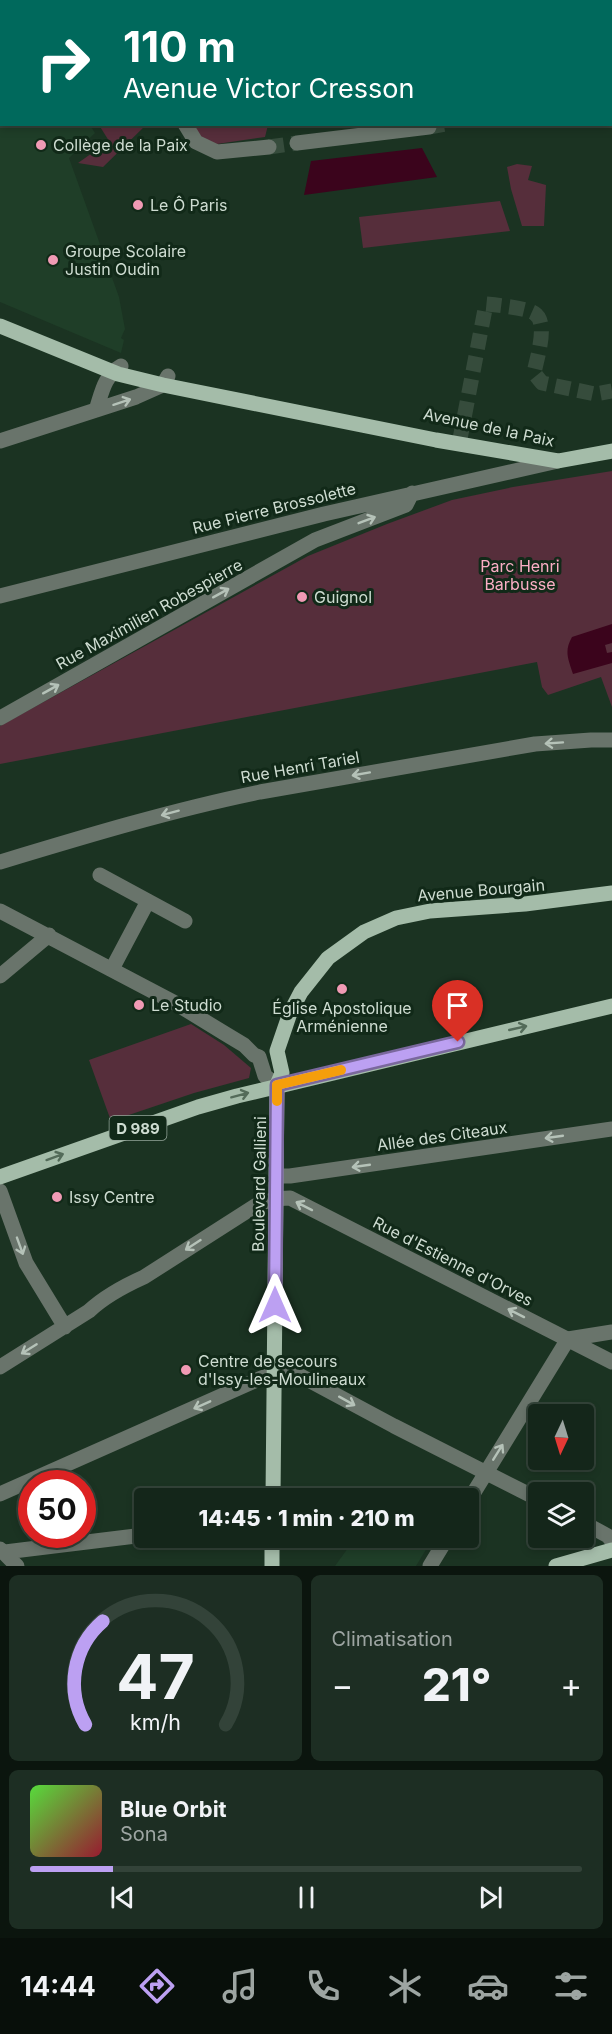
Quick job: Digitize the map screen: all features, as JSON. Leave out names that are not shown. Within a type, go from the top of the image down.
[{"type":"main road","name":"Avenue de la Paix","points":[[0,317],[116,369]]},
{"type":"main road","name":"Avenue de la Paix","points":[[0,326],[116,369],[558,461]]},
{"type":"main road","points":[[558,461],[612,451]]},
{"type":"main road","name":"Avenue Bourgain","points":[[277,1051],[296,1001],[314,974],[343,946],[380,924],[430,910],[525,904],[612,893]]},
{"type":"main road","name":"D 989","points":[[0,1177],[198,1107],[277,1085],[612,1006]]},
{"type":"main road","name":"Boulevard Gallieni","points":[[273,1488],[278,1176],[277,1085],[282,1072],[277,1051]]},
{"type":"main road","points":[[556,1566],[611,1542]]},
{"type":"main road","points":[[272,1548],[272,1566]]},
{"type":"street","points":[[185,126],[196,142],[217,152],[269,147]]},
{"type":"street","points":[[297,143],[429,127]]},
{"type":"street","points":[[96,410],[106,382],[116,369]]},
{"type":"street","points":[[0,441],[136,397],[166,381]]},
{"type":"street","name":"Rue Pierre Brossolette","points":[[0,596],[324,513],[558,461]]},
{"type":"street","name":"Rue Maximilien Robespierre","points":[[0,718],[315,540],[406,505],[412,493]]},
{"type":"street","points":[[315,540],[324,513]]},
{"type":"street","name":"Rue Henri Tariel","points":[[0,862],[103,831],[250,794],[535,744],[612,740]]},
{"type":"street","points":[[100,875],[185,921]]},
{"type":"street","points":[[112,969],[148,901]]},
{"type":"street","points":[[0,911],[176,1003],[244,1045],[254,1055],[259,1057],[277,1051]]},
{"type":"street","points":[[0,976],[49,935]]},
{"type":"street","points":[[259,1057],[265,1076],[277,1085]]},
{"type":"street","name":"Allée des Citeaux","points":[[278,1176],[612,1129]]},
{"type":"street","points":[[0,1191],[26,1263],[65,1326]]},
{"type":"street","points":[[0,1367],[89,1311],[127,1284],[144,1277],[255,1206],[277,1198]]},
{"type":"street","name":"Rue d'Estienne d'Orves","points":[[277,1198],[290,1198],[612,1362]]},
{"type":"street","points":[[476,1488],[568,1339],[612,1332]]},
{"type":"street","points":[[0,1494],[275,1373],[287,1371],[299,1375],[528,1494]]},
{"type":"street","points":[[594,1530],[611,1542]]},
{"type":"street","points":[[2,1551],[134,1536]]},
{"type":"street","points":[[430,1566],[441,1548]]},
{"type":"street","points":[[2,1551],[17,1566]]},
{"type":"shaded area","name":"Groupe Scolaire Justin Oudin","points":[[0,126],[91,126],[95,133],[69,158],[119,297],[125,329],[121,338],[124,340],[121,353],[0,302]]},
{"type":"shaded area","points":[[422,148],[437,177],[304,195],[311,161]]},
{"type":"shaded area","points":[[612,624],[612,643],[605,645],[607,653],[612,652],[612,663],[573,674],[567,651],[572,637]]},
{"type":"shaded area","points":[[348,1548],[427,1548],[416,1566],[335,1566]]},
{"type":"green space","points":[[100,126],[145,126],[103,167],[78,163],[109,141]]},
{"type":"green space","points":[[194,126],[268,126],[265,137],[217,144],[201,138]]},
{"type":"green space","points":[[517,164],[532,166],[528,180],[546,185],[544,226],[522,226],[507,167]]},
{"type":"green space","points":[[500,201],[510,231],[363,248],[359,217]]},
{"type":"green space","name":"Parc Henri Barbusse","points":[[612,471],[612,707],[601,677],[548,695],[542,687],[537,662],[0,764],[0,726],[308,556],[452,500],[513,487]]},
{"type":"green space","points":[[191,1024],[224,1045],[251,1068],[249,1078],[194,1093],[111,1121],[89,1060]]},
{"type":"tunnel","points":[[429,127],[435,126]]},
{"type":"tunnel","points":[[269,147],[297,143]]},
{"type":"tunnel","points":[[460,439],[486,304],[525,310],[534,313],[538,318],[541,324],[541,340],[534,373],[542,383],[595,394],[612,391]]},
{"type":"slow traffic","points":[[277,1101],[277,1085],[341,1070]]},
{"type":"place","name":"Collège de la Paix","points":[[41,145]]},
{"type":"place","name":"Le Ô Paris","points":[[138,205]]},
{"type":"place","name":"Groupe Scolaire Justin Oudin","points":[[53,260]]},
{"type":"place","name":"Guignol","points":[[302,597]]},
{"type":"place","name":"Église Apostolique Arménienne","points":[[342,989]]},
{"type":"place","name":"Le Studio","points":[[139,1005]]},
{"type":"place","name":"Issy Centre","points":[[57,1197]]},
{"type":"place","name":"Centre de secours d'Issy-les-Moulineaux","points":[[186,1370]]},
{"type":"route","points":[[275,1305],[278,1176],[277,1085],[458,1042]]}]
